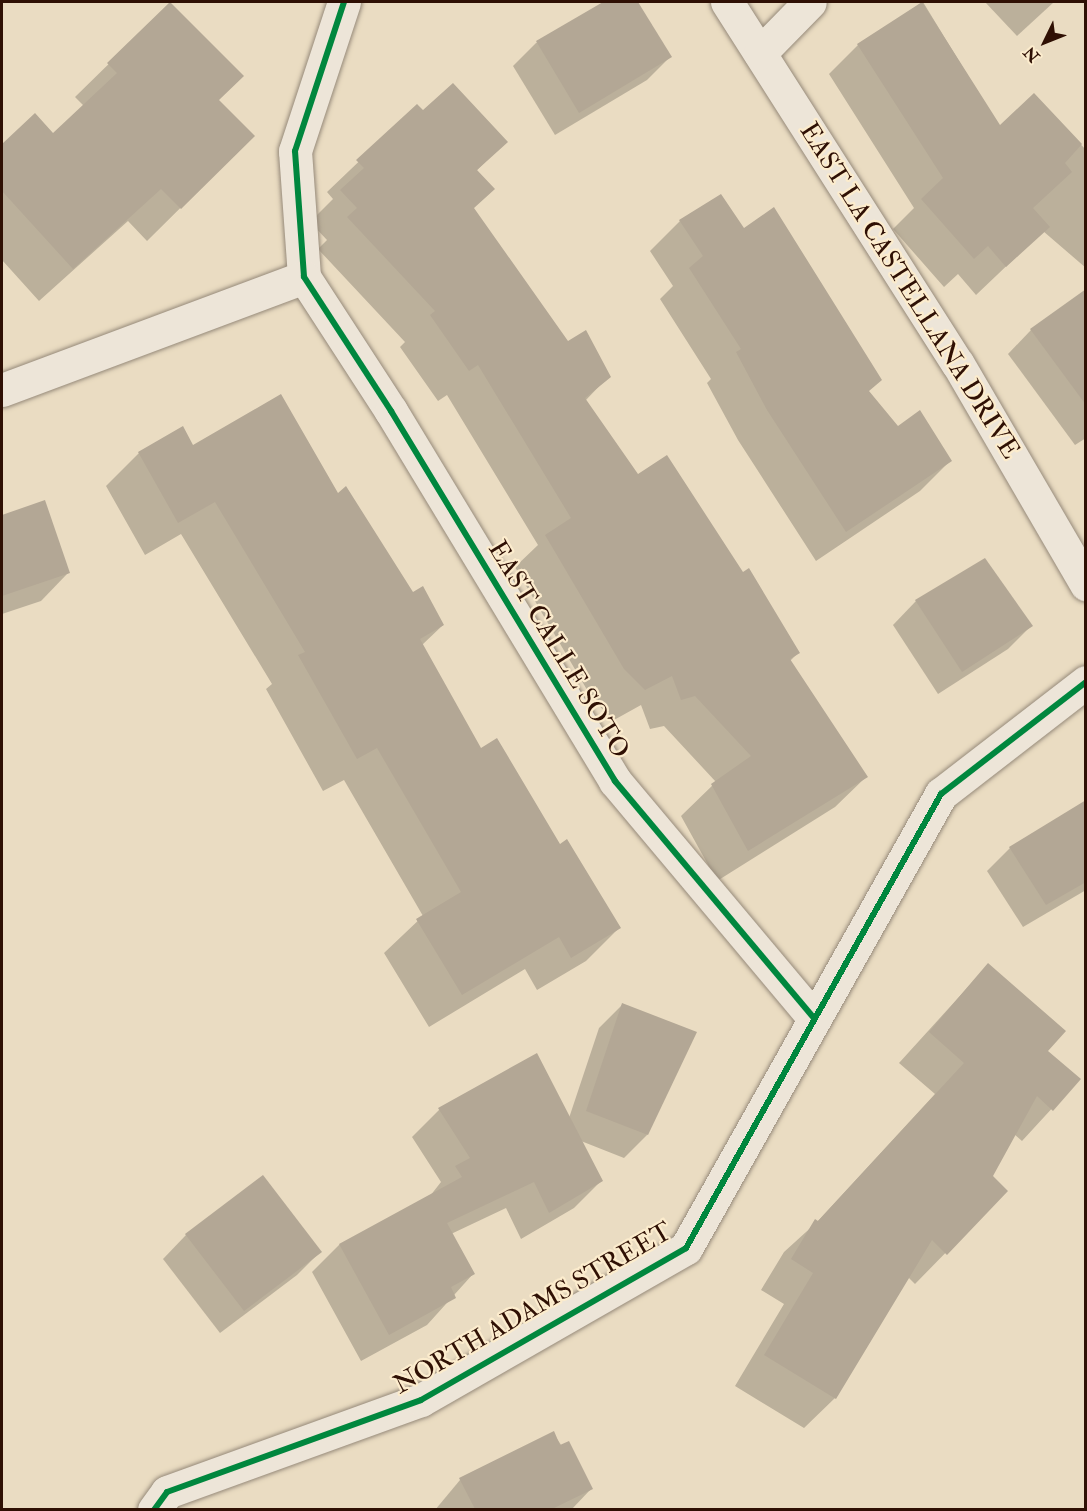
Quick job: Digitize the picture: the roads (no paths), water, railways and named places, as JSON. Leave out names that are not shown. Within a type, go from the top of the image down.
[{"type":"street","points":[[2,390],[304,277],[295,151],[344,2]]},
{"type":"street","name":"EAST LA CASTELLANA DRIVE","points":[[727,2],[958,364],[1086,584]]},
{"type":"street","points":[[760,53],[810,2]]},
{"type":"street","name":"EAST CALLE SOTO","points":[[304,277],[391,411],[615,781],[814,1018]]},
{"type":"street","name":"NORTH ADAMS STREET","points":[[154,1509],[166,1492],[421,1400],[686,1248],[941,794],[1086,682]]}]
